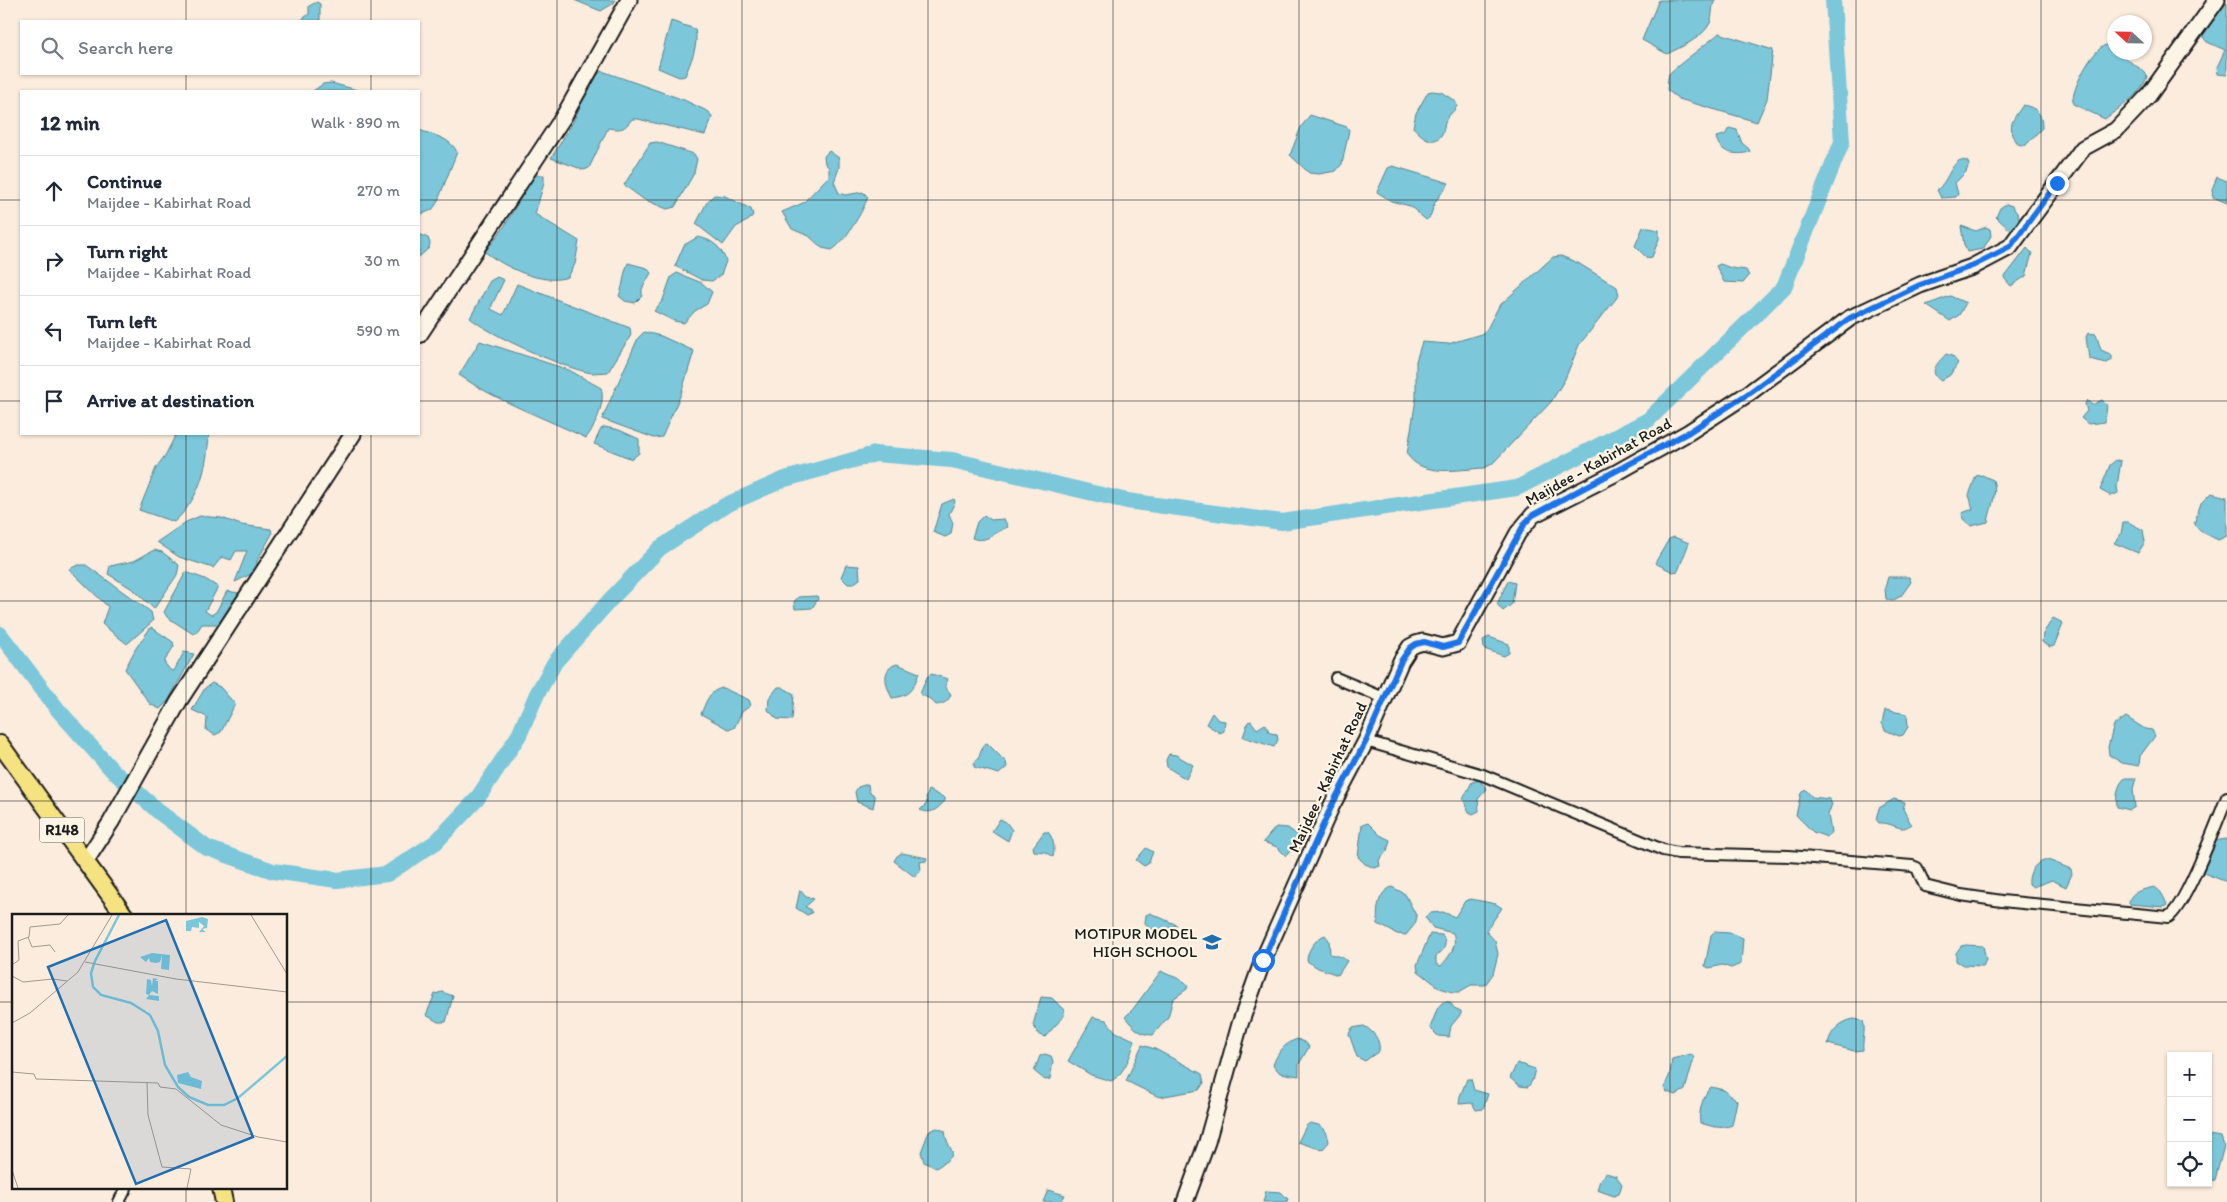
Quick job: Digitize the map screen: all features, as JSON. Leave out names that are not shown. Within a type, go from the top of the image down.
[{"type":"main road","name":"R148","points":[[0,744],[124,914]]},
{"type":"street","points":[[420,333],[564,116],[629,0]]},
{"type":"street","name":"Maijdee - Kabirhat Road","points":[[1185,1202],[1208,1142],[1240,1024],[1263,960],[1332,805],[1366,741],[1384,698],[1410,648],[1424,642],[1443,647],[1458,643],[1518,533],[1533,515],[1689,432],[1749,393],[1850,318],[1920,285],[1972,266],[2010,247],[2083,148],[2116,130],[2149,95],[2217,0]]},
{"type":"street","points":[[85,862],[144,766],[179,701],[352,435]]},
{"type":"street","points":[[1336,678],[1384,698]]},
{"type":"street","points":[[1366,741],[1483,775],[1663,850],[1678,853],[1789,856],[1912,866],[1916,868],[1925,886],[1952,893],[2002,901],[2168,917],[2176,911],[2194,876],[2227,797]]},
{"type":"street","points":[[119,1202],[125,1190]]},
{"type":"water","points":[[574,0],[615,0],[614,3],[601,11]]},
{"type":"water","points":[[1659,0],[1715,0],[1711,20],[1707,28],[1691,42],[1667,54],[1642,40]]},
{"type":"water","points":[[317,2],[320,4],[320,20],[301,20],[309,14],[309,6]]},
{"type":"water","points":[[2227,3],[2227,75],[2218,74],[2217,67],[2225,50],[2207,42],[2203,37],[2203,30]]},
{"type":"water","points":[[671,21],[695,29],[695,47],[685,76],[679,77],[658,68]]},
{"type":"water","points":[[1719,33],[1773,50],[1767,99],[1757,122],[1679,99],[1667,90],[1669,74]]},
{"type":"water","points":[[2107,45],[2107,60],[2128,60],[2144,71],[2147,77],[2135,95],[2105,119],[2073,104],[2079,80],[2089,62],[2101,48]]},
{"type":"water","points":[[602,71],[684,100],[709,112],[712,118],[705,135],[632,119],[622,128],[608,128],[589,168],[584,170],[551,158],[574,120],[592,80]]},
{"type":"water","points":[[331,83],[357,90],[314,90],[323,84]]},
{"type":"water","points":[[1428,92],[1441,92],[1455,101],[1457,106],[1446,120],[1442,134],[1435,140],[1427,139],[1413,127],[1416,113]]},
{"type":"water","points":[[2023,105],[2038,112],[2042,123],[2042,128],[2025,146],[2018,144],[2011,128],[2013,120]]},
{"type":"water","points":[[1310,115],[1347,127],[1349,130],[1342,164],[1336,171],[1319,174],[1309,173],[1290,155],[1301,127]]},
{"type":"water","points":[[1729,128],[1737,130],[1742,143],[1750,152],[1733,153],[1720,147],[1716,137],[1725,135]]},
{"type":"water","points":[[420,130],[446,140],[457,152],[437,203],[432,210],[420,215]]},
{"type":"water","points":[[657,142],[694,154],[697,159],[694,173],[675,207],[667,209],[643,199],[624,185],[650,143]]},
{"type":"water","points":[[829,151],[839,158],[839,168],[834,182],[839,193],[846,195],[863,192],[868,197],[853,226],[842,241],[832,250],[822,248],[809,236],[792,229],[782,212],[803,203],[829,176],[829,167],[825,164],[824,156]]},
{"type":"water","points":[[1960,160],[1967,161],[1969,164],[1966,172],[1955,183],[1958,194],[1956,197],[1941,198],[1937,190],[1953,166]]},
{"type":"water","points":[[1393,166],[1449,183],[1435,202],[1430,217],[1426,220],[1410,206],[1391,201],[1377,192],[1388,168]]},
{"type":"water","points":[[534,175],[544,175],[544,183],[535,214],[579,241],[575,264],[568,277],[547,279],[524,274],[503,264],[485,252],[504,227]]},
{"type":"water","points":[[2217,177],[2227,181],[2227,203],[2213,197],[2212,189]]},
{"type":"water","points":[[714,195],[725,196],[751,209],[753,215],[749,220],[736,227],[723,245],[696,224],[707,202]]},
{"type":"water","points":[[2006,204],[2012,206],[2019,216],[2017,227],[2010,230],[1996,217],[2000,208]]},
{"type":"water","points":[[1961,226],[1976,231],[1986,227],[1990,229],[1991,236],[1983,249],[1967,252]]},
{"type":"water","points":[[1643,227],[1659,230],[1659,239],[1652,257],[1647,258],[1635,246]]},
{"type":"water","points":[[420,234],[428,238],[429,248],[420,256]]},
{"type":"water","points":[[698,237],[716,245],[726,261],[721,275],[712,281],[702,280],[675,266],[684,245]]},
{"type":"water","points":[[2027,248],[2032,253],[2026,276],[2011,286],[2004,278]]},
{"type":"water","points":[[1561,256],[1578,263],[1617,287],[1619,295],[1579,345],[1565,379],[1551,402],[1492,464],[1484,468],[1442,470],[1431,469],[1413,462],[1407,454],[1416,399],[1416,361],[1422,342],[1448,344],[1481,334],[1487,329],[1499,306],[1553,257]]},
{"type":"water","points":[[628,263],[647,268],[651,273],[642,289],[642,296],[635,303],[625,301],[619,296]]},
{"type":"water","points":[[1720,264],[1746,270],[1749,276],[1743,283],[1724,282],[1716,266]]},
{"type":"water","points":[[677,273],[702,283],[712,292],[707,304],[695,311],[684,323],[674,321],[654,311],[663,300],[671,277]]},
{"type":"water","points":[[497,277],[504,280],[491,309],[503,315],[517,284],[630,328],[631,335],[608,372],[592,373],[565,366],[511,342],[470,318],[490,281]]},
{"type":"water","points":[[1950,296],[1966,303],[1959,315],[1950,321],[1926,305]]},
{"type":"water","points":[[644,332],[661,336],[694,351],[681,394],[662,437],[654,438],[602,419],[638,338]]},
{"type":"water","points":[[2088,333],[2096,334],[2101,350],[2112,355],[2112,360],[2107,363],[2089,359],[2086,337]]},
{"type":"water","points":[[480,341],[569,370],[601,388],[602,400],[599,414],[586,438],[505,401],[459,375]]},
{"type":"water","points":[[1946,354],[1952,356],[1958,363],[1950,375],[1941,381],[1937,378],[1934,371],[1937,364]]},
{"type":"water","points":[[2087,400],[2092,405],[2102,400],[2107,405],[2105,422],[2088,424],[2081,418],[2087,411],[2085,404]]},
{"type":"water","points":[[605,427],[619,430],[639,439],[639,453],[632,459],[594,444],[601,429]]},
{"type":"water","points":[[176,435],[209,435],[204,470],[196,493],[183,513],[174,522],[139,510],[156,468]]},
{"type":"water","points":[[2116,460],[2121,461],[2117,486],[2118,493],[2111,496],[2100,490],[2110,465]]},
{"type":"water","points":[[1982,475],[1993,480],[1995,491],[1993,501],[1988,522],[1971,526],[1963,519],[1962,513],[1973,509],[1969,495],[1976,476]]},
{"type":"water","points":[[2211,493],[2227,497],[2227,536],[2218,540],[2200,531],[2194,524],[2201,503]]},
{"type":"water","points":[[954,499],[955,502],[949,514],[953,523],[951,534],[945,537],[933,532],[942,504]]},
{"type":"water","points":[[984,515],[991,520],[1004,519],[1008,527],[982,540],[972,538],[977,522]]},
{"type":"water","points":[[200,516],[222,518],[241,525],[271,529],[272,534],[257,561],[257,571],[235,582],[247,551],[236,551],[231,560],[222,557],[213,568],[179,557],[157,542],[186,522]]},
{"type":"water","points":[[2123,522],[2128,522],[2143,530],[2145,542],[2138,553],[2114,543],[2121,534]]},
{"type":"water","points":[[1674,537],[1689,543],[1678,571],[1673,572],[1655,563],[1669,539]]},
{"type":"water","points":[[154,550],[162,552],[179,565],[177,575],[154,609],[134,590],[108,574],[110,566],[134,561]]},
{"type":"water","points":[[78,565],[86,565],[151,612],[153,621],[127,644],[102,624],[108,607],[69,569]]},
{"type":"water","points":[[846,565],[859,566],[860,579],[853,584],[848,584],[841,577]]},
{"type":"water","points":[[186,572],[205,579],[218,587],[205,611],[211,615],[216,612],[227,591],[239,593],[221,624],[202,624],[196,633],[193,634],[167,617],[164,612]]},
{"type":"water","points":[[1888,577],[1909,577],[1911,582],[1901,596],[1892,601],[1886,599],[1885,588]]},
{"type":"water","points":[[1508,581],[1515,583],[1512,604],[1503,611],[1497,604]]},
{"type":"water","points":[[817,596],[818,599],[812,608],[795,609],[794,602],[798,597]]},
{"type":"water","points":[[2053,618],[2063,623],[2054,646],[2050,647],[2042,642],[2043,634]]},
{"type":"water","points":[[151,627],[173,642],[174,646],[164,662],[170,670],[174,671],[184,652],[194,654],[168,701],[160,709],[150,704],[125,669],[136,648]]},
{"type":"water","points":[[1489,637],[1509,644],[1509,653],[1504,656],[1484,649],[1483,640]]},
{"type":"water","points":[[897,664],[919,673],[910,691],[903,696],[892,698],[886,683],[886,674],[892,666]]},
{"type":"water","points":[[931,674],[948,679],[945,687],[951,694],[947,701],[936,705],[930,699],[920,694],[927,677]]},
{"type":"water","points":[[212,683],[220,687],[235,704],[221,732],[215,735],[206,730],[207,717],[192,710],[205,688]]},
{"type":"water","points":[[778,687],[782,687],[794,694],[792,720],[777,719],[768,710],[769,698]]},
{"type":"water","points":[[723,688],[749,700],[751,705],[742,712],[734,728],[728,729],[701,714],[711,694]]},
{"type":"water","points":[[1885,710],[1907,714],[1908,727],[1903,735],[1899,736],[1885,730],[1882,723]]},
{"type":"water","points":[[1212,713],[1218,720],[1225,721],[1224,731],[1220,733],[1206,724]]},
{"type":"water","points":[[2126,717],[2145,729],[2152,730],[2155,736],[2140,756],[2139,766],[2122,763],[2109,755],[2108,747],[2114,725]]},
{"type":"water","points":[[1251,721],[1257,729],[1265,724],[1270,733],[1277,734],[1278,740],[1274,747],[1243,737],[1248,722]]},
{"type":"water","points":[[987,743],[1006,762],[1007,767],[999,774],[974,767],[974,763],[979,757],[983,745]]},
{"type":"water","points":[[1169,754],[1176,755],[1193,765],[1186,779],[1167,767],[1166,760]]},
{"type":"water","points":[[2125,778],[2136,778],[2133,789],[2135,807],[2130,810],[2117,807],[2118,791],[2120,784]]},
{"type":"water","points":[[1479,780],[1487,789],[1478,799],[1479,811],[1473,814],[1469,812],[1463,799],[1472,782]]},
{"type":"water","points":[[868,784],[869,792],[875,798],[873,808],[857,802],[855,792],[858,787]]},
{"type":"water","points":[[1805,789],[1812,797],[1829,799],[1832,804],[1828,815],[1831,832],[1827,837],[1813,832],[1796,815],[1801,793]]},
{"type":"water","points":[[929,790],[945,798],[945,801],[937,809],[928,812],[920,810],[927,803],[926,798]]},
{"type":"water","points":[[1894,799],[1905,802],[1903,809],[1911,824],[1907,827],[1900,828],[1879,823],[1876,819],[1879,808]]},
{"type":"water","points":[[1000,819],[1006,822],[1012,830],[1008,841],[992,831]]},
{"type":"water","points":[[1368,823],[1380,835],[1390,840],[1387,851],[1379,860],[1380,866],[1375,868],[1365,864],[1358,857],[1362,825]]},
{"type":"water","points":[[1276,827],[1288,828],[1301,838],[1286,856],[1277,847],[1263,842]]},
{"type":"water","points":[[1044,832],[1048,832],[1053,841],[1053,857],[1045,852],[1034,851],[1033,847]]},
{"type":"water","points":[[2227,839],[2227,882],[2198,871],[2213,841]]},
{"type":"water","points":[[1146,848],[1153,852],[1148,864],[1144,866],[1136,860]]},
{"type":"water","points":[[902,853],[927,858],[926,861],[920,862],[921,870],[915,877],[894,861]]},
{"type":"water","points":[[2043,860],[2048,860],[2071,869],[2072,874],[2066,887],[2052,880],[2033,887],[2029,884],[2032,870]]},
{"type":"water","points":[[1392,887],[1405,894],[1417,917],[1415,924],[1406,935],[1397,934],[1378,924],[1379,902],[1387,889]]},
{"type":"water","points":[[2154,887],[2160,892],[2167,905],[2164,907],[2129,904],[2131,896],[2141,890]]},
{"type":"water","points":[[800,890],[806,897],[814,899],[805,907],[810,909],[812,913],[807,915],[796,908]]},
{"type":"water","points":[[1471,899],[1496,904],[1502,908],[1486,931],[1495,941],[1498,954],[1493,974],[1485,985],[1471,985],[1459,992],[1452,992],[1440,988],[1418,971],[1417,965],[1430,934],[1442,935],[1445,942],[1441,952],[1436,957],[1436,964],[1441,966],[1454,947],[1453,933],[1433,928],[1425,917],[1430,913],[1443,912],[1455,917],[1465,901]]},
{"type":"water","points":[[1150,913],[1177,925],[1168,928],[1160,939],[1155,937],[1145,923],[1146,915]]},
{"type":"water","points":[[1714,932],[1730,933],[1743,938],[1741,964],[1731,968],[1722,965],[1709,968],[1705,966],[1711,935]]},
{"type":"water","points":[[1325,935],[1329,940],[1330,954],[1342,957],[1347,961],[1338,975],[1318,968],[1307,961],[1308,953],[1312,946]]},
{"type":"water","points":[[1961,946],[1983,946],[1986,960],[1983,966],[1963,965],[1956,961],[1956,953]]},
{"type":"water","points":[[1161,971],[1182,980],[1188,985],[1187,989],[1173,999],[1168,1017],[1153,1035],[1148,1035],[1137,1030],[1125,1017]]},
{"type":"water","points":[[442,992],[453,996],[446,1022],[438,1022],[426,1015],[435,994]]},
{"type":"water","points":[[1041,997],[1052,998],[1064,1010],[1064,1016],[1045,1037],[1039,1035],[1033,1025]]},
{"type":"water","points":[[1443,1002],[1450,1002],[1454,1008],[1461,1011],[1461,1014],[1451,1026],[1449,1037],[1438,1036],[1430,1028],[1438,1007]]},
{"type":"water","points":[[1093,1017],[1106,1020],[1116,1032],[1134,1040],[1127,1064],[1120,1074],[1111,1081],[1091,1075],[1068,1061]]},
{"type":"water","points":[[1854,1019],[1863,1021],[1863,1050],[1854,1051],[1828,1044],[1831,1035],[1837,1027]]},
{"type":"water","points":[[1364,1026],[1376,1036],[1379,1043],[1379,1051],[1365,1061],[1357,1057],[1349,1034],[1352,1028]]},
{"type":"water","points":[[1297,1039],[1306,1043],[1309,1047],[1299,1064],[1299,1076],[1280,1073],[1273,1065],[1277,1056],[1285,1046]]},
{"type":"water","points":[[1142,1045],[1155,1049],[1202,1074],[1204,1083],[1199,1090],[1159,1097],[1126,1081]]},
{"type":"water","points":[[1045,1054],[1051,1056],[1053,1061],[1050,1079],[1045,1080],[1034,1071],[1040,1056]]},
{"type":"water","points":[[1691,1054],[1694,1058],[1685,1090],[1676,1095],[1667,1092],[1664,1088],[1670,1074],[1672,1059]]},
{"type":"water","points":[[1517,1063],[1535,1069],[1532,1081],[1528,1087],[1520,1086],[1510,1078]]},
{"type":"water","points":[[1467,1079],[1471,1079],[1474,1090],[1488,1094],[1483,1109],[1476,1110],[1472,1103],[1459,1104]]},
{"type":"water","points":[[1711,1087],[1724,1090],[1737,1101],[1732,1125],[1720,1127],[1700,1123],[1702,1104]]},
{"type":"water","points":[[1310,1123],[1321,1126],[1327,1134],[1329,1142],[1322,1150],[1298,1142],[1306,1126]]},
{"type":"water","points":[[937,1128],[945,1131],[952,1155],[936,1168],[924,1162],[921,1152],[929,1131]]},
{"type":"water","points":[[2212,1136],[2221,1137],[2224,1146],[2215,1180],[2212,1180]]},
{"type":"water","points":[[1606,1173],[1616,1176],[1622,1184],[1619,1194],[1614,1196],[1597,1190],[1600,1180]]},
{"type":"water","points":[[1048,1190],[1065,1195],[1061,1202],[1043,1202]]},
{"type":"water","points":[[1266,1191],[1281,1192],[1288,1199],[1287,1202],[1263,1202]]},
{"type":"waterway","points":[[0,634],[59,711],[112,770],[159,812],[207,848],[273,871],[337,880],[387,874],[436,842],[477,799],[519,735],[537,694],[555,662],[610,600],[660,548],[726,505],[785,479],[875,454],[952,460],[1127,501],[1282,522],[1517,488],[1648,420],[1784,287],[1842,142],[1833,0]]},
{"type":"place","name":"MOTIPUR MODEL HIGH SCHOOL","points":[[1212,942]]},
{"type":"route","points":[[1263,960],[1332,805],[1366,741],[1380,705],[1401,661],[1410,648],[1416,644],[1424,642],[1443,647],[1458,643],[1518,533],[1533,515],[1616,473],[1689,432],[1749,393],[1850,318],[1920,285],[1972,266],[2010,247],[2030,224],[2057,183]]}]
